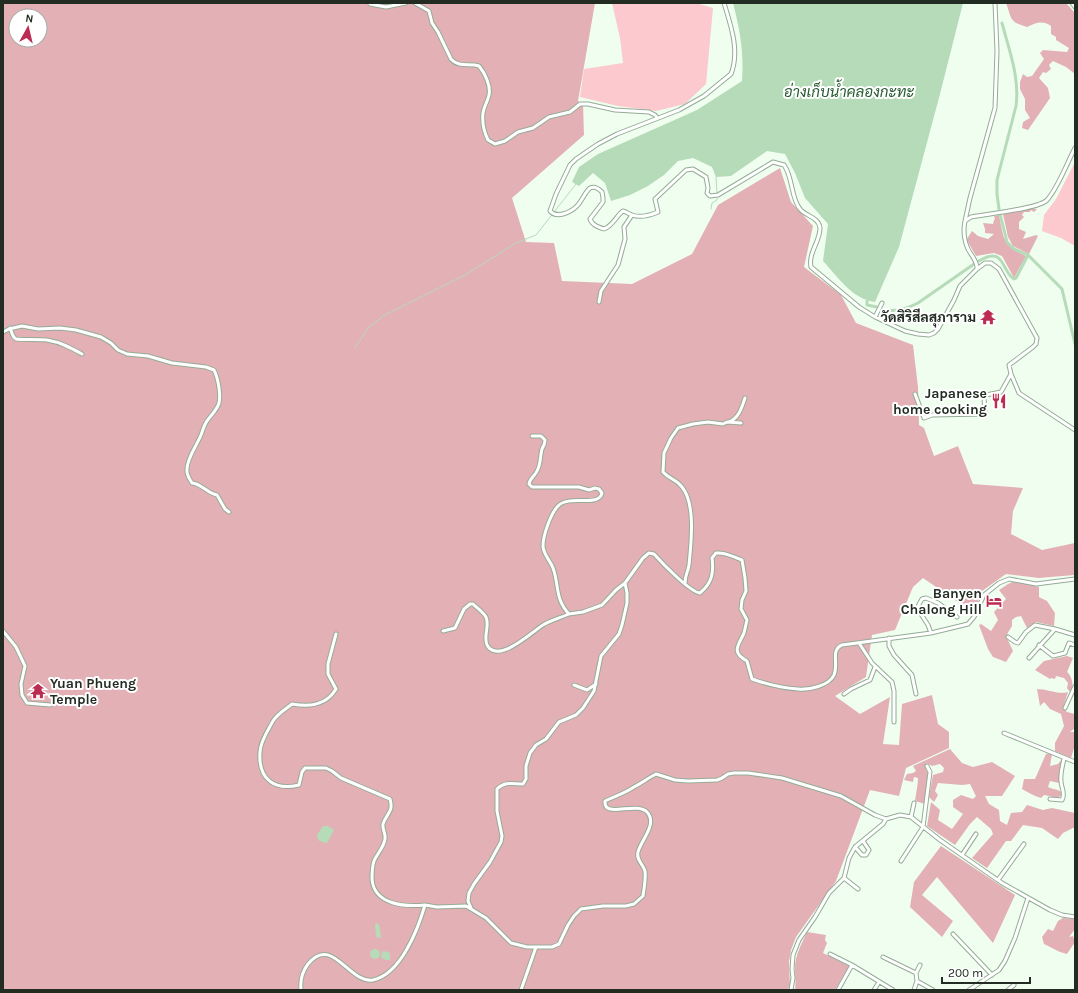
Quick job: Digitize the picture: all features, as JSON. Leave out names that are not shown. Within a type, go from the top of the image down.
[{"type":"street","points":[[370,4],[386,7],[406,3]]},
{"type":"street","points":[[415,3],[429,11],[432,23],[438,32],[450,59],[454,63],[462,65],[479,66],[484,73],[489,83],[490,92],[483,112],[483,123],[488,140],[495,144],[505,141],[518,132],[533,128],[549,118],[570,112],[580,104],[588,104],[615,110],[649,112],[657,118]]},
{"type":"street","points":[[724,3],[734,38],[734,59],[731,74],[704,96],[679,110],[622,132],[601,142],[576,159],[570,165],[556,194],[550,211],[554,215],[563,215],[572,210],[593,187],[602,192],[603,202],[590,219],[592,222],[604,229],[610,226],[623,211],[632,215],[651,215],[658,212],[655,199],[686,170],[693,169],[706,177],[708,188],[707,193],[710,196],[718,195],[773,162],[784,165],[789,174],[798,208],[803,213],[815,219],[819,224],[819,233],[810,261],[811,267],[859,307],[875,317],[905,331],[929,335],[938,329],[960,286],[977,269],[985,263],[991,263],[998,269],[1037,338],[1034,348],[1009,365],[1019,393],[1075,430]]},
{"type":"street","points":[[977,269],[977,264],[968,250],[964,240],[965,221],[994,108],[997,51],[995,3]]},
{"type":"street","points":[[1072,3],[1075,6]]},
{"type":"street","points":[[965,221],[971,217],[1031,206],[1044,202],[1053,191],[1075,148]]},
{"type":"street","points":[[599,302],[601,291],[618,265],[625,240],[624,227],[632,215]]},
{"type":"street","points":[[875,317],[882,303]]},
{"type":"street","points":[[3,332],[10,328],[22,326],[38,329],[60,328],[76,330],[101,337],[111,343],[118,350],[127,354],[148,356],[172,363],[212,368],[214,370],[218,385],[220,402],[217,409],[206,422],[188,462],[187,475],[192,482],[200,484],[217,495],[229,512]]},
{"type":"street","points":[[10,328],[14,337],[18,340],[48,340],[82,354]]},
{"type":"street","points":[[915,394],[924,418],[932,415],[985,414],[984,397],[986,395],[1001,392],[1011,374]]},
{"type":"street","points":[[685,583],[691,533],[689,505],[687,494],[682,487],[674,479],[667,476],[663,472],[664,453],[671,438],[678,428],[708,422],[723,424],[735,419],[739,414],[745,398]]},
{"type":"street","points":[[727,422],[741,423]]},
{"type":"street","points":[[532,436],[541,436],[545,440],[545,445],[542,450],[540,465],[530,480],[529,484],[532,487],[579,487],[589,490],[596,488],[602,493],[598,500],[573,500],[561,503],[554,510],[545,535],[543,546],[545,554],[553,568],[557,590],[565,610],[569,614]]},
{"type":"street","points":[[443,631],[455,628],[464,609],[470,604],[473,604],[486,618],[487,625],[485,639],[490,649],[499,651],[512,647],[546,623],[569,614],[583,612],[602,605],[625,583],[643,558],[649,553],[654,554],[696,593],[700,593],[706,588],[712,576],[712,558],[716,553],[722,553],[742,560],[745,578],[746,591],[742,600],[741,609],[747,620],[738,646],[737,651],[739,657],[747,661],[752,679],[799,689],[816,687],[824,684],[834,676],[836,668],[836,650],[837,647],[842,645],[931,633],[968,624],[974,617],[984,595],[999,583],[1009,579],[1036,584],[1075,579]]},
{"type":"street","points":[[471,908],[468,901],[469,893],[501,842],[502,836],[497,811],[497,789],[501,785],[509,783],[523,784],[526,779],[526,766],[530,753],[536,745],[546,739],[558,722],[576,715],[583,708],[594,691],[601,656],[614,641],[622,625],[627,598],[625,583]]},
{"type":"street","points":[[931,633],[917,608],[922,599],[926,598],[938,603],[957,617]]},
{"type":"street","points":[[1008,637],[1017,643],[1020,642],[1026,632],[1035,625],[1075,635]]},
{"type":"street","points":[[1029,658],[1039,645],[1055,629]]},
{"type":"street","points":[[3,630],[16,647],[25,666],[21,684],[22,695],[27,703],[50,706]]},
{"type":"street","points":[[336,634],[328,664],[328,674],[336,689],[332,696],[327,700],[314,705],[303,706],[292,704],[274,719],[264,738],[260,751],[260,765],[266,779],[281,786],[289,788],[299,785],[302,772],[305,768],[326,768],[341,778],[390,799],[392,804],[391,809],[383,825],[386,839],[374,862],[372,873],[373,884],[377,895],[387,901],[408,906],[466,906],[486,918],[511,943],[528,947],[552,947],[559,944],[568,925],[581,909],[634,904],[643,896],[645,871],[637,855],[638,850],[651,825],[648,814],[643,810],[634,807],[611,810],[604,806],[605,801],[621,795],[635,787],[643,780],[656,774],[675,780],[688,781],[717,780],[728,774],[748,773],[782,778],[841,796],[875,816],[886,819],[900,815],[911,818],[998,880],[1028,898],[1062,915],[1075,917]]},
{"type":"street","points":[[889,638],[889,646],[894,655],[912,675],[916,694]]},
{"type":"street","points":[[859,643],[875,667],[892,682],[894,691],[894,722]]},
{"type":"street","points":[[1039,645],[1053,656],[1065,653],[1069,644],[1075,645]]},
{"type":"street","points":[[844,694],[870,680],[875,667]]},
{"type":"street","points":[[574,685],[587,690],[596,684]]},
{"type":"street","points":[[1065,708],[1075,686]]},
{"type":"street","points":[[1004,733],[1075,762]]},
{"type":"street","points":[[1050,799],[1062,800],[1064,797],[1060,779],[1064,758]]},
{"type":"street","points":[[900,861],[923,827],[930,772],[928,766]]},
{"type":"street","points":[[911,818],[914,803]]},
{"type":"street","points":[[792,990],[793,955],[799,940],[829,893],[844,878],[849,858],[855,847],[886,819]]},
{"type":"street","points":[[962,854],[976,834]]},
{"type":"street","points":[[855,847],[862,855],[866,855],[868,850],[863,840]]},
{"type":"street","points":[[998,880],[1024,844]]},
{"type":"street","points":[[844,878],[858,889]]},
{"type":"street","points":[[972,989],[999,970],[1005,961],[1015,938],[1028,898]]},
{"type":"street","points":[[301,990],[301,983],[306,967],[311,961],[319,956],[327,954],[333,956],[354,974],[364,979],[372,980],[388,973],[402,958],[413,938],[425,905]]},
{"type":"street","points":[[953,934],[992,975]]},
{"type":"street","points":[[521,990],[536,946]]},
{"type":"street","points":[[830,954],[852,965],[893,990]]},
{"type":"street","points":[[883,957],[916,973]]},
{"type":"street","points":[[838,990],[852,965]]},
{"type":"street","points":[[914,990],[917,981],[916,973],[920,965]]},
{"type":"street","points":[[917,981],[933,990]]},
{"type":"street","points":[[874,990],[879,982]]},
{"type":"street","points":[[1008,990],[1014,984]]},
{"type":"shaded area","points":[[3,3],[595,3],[578,101],[583,104],[584,135],[512,198],[526,242],[554,243],[562,281],[632,284],[692,254],[718,205],[780,168],[791,202],[813,226],[804,267],[841,295],[856,323],[913,345],[918,387],[919,425],[924,428],[934,456],[958,446],[973,484],[1023,488],[1013,511],[1011,534],[1042,550],[1075,543],[1074,575],[1039,578],[1006,574],[982,591],[976,606],[965,607],[923,578],[913,587],[895,630],[872,635],[866,677],[835,696],[860,714],[890,697],[883,744],[899,745],[902,704],[932,695],[938,724],[949,732],[949,748],[906,768],[899,796],[870,790],[836,881],[796,937],[791,950],[789,962],[790,985],[788,990],[3,990]]},
{"type":"shaded area","points":[[612,3],[696,3],[713,8],[706,84],[685,104],[656,111],[618,106],[580,97],[584,69],[623,63],[620,38]]},
{"type":"shaded area","points":[[1006,3],[1066,3],[1075,13],[1075,74],[1066,67],[1053,61],[1049,65],[1051,69],[1046,73],[1043,72],[1039,78],[1048,88],[1050,98],[1028,130],[1022,128],[1023,122],[1030,118],[1025,110],[1025,99],[1020,89],[1020,82],[1023,74],[1027,77],[1032,76],[1044,59],[1040,53],[1043,50],[1067,52],[1069,48],[1056,40],[1056,37],[1051,34],[1051,26],[1048,24],[1039,23],[1027,27],[1014,21]]},
{"type":"shaded area","points":[[1075,162],[1075,246],[1061,238],[1042,231],[1044,215],[1056,199]]},
{"type":"shaded area","points":[[1031,208],[1037,209],[1034,212],[1031,210],[1030,212],[1024,212],[1022,215],[1024,217],[1019,222],[1019,229],[1026,232],[1023,239],[1036,235],[1038,236],[1029,254],[1013,246],[1008,237],[1003,214]]},
{"type":"shaded area","points":[[999,215],[1003,236],[1008,245],[1026,256],[1014,278],[1002,256],[994,253],[976,256],[967,239],[972,231],[978,236],[988,239],[994,234],[985,233],[983,223],[993,224],[995,219],[994,216]]},
{"type":"shaded area","points":[[1015,581],[1039,587],[1039,597],[1047,601],[1055,613],[1054,626],[1036,622],[1027,628],[1021,616],[1012,620],[1012,626],[1006,636],[1013,651],[1006,662],[993,657],[988,649],[979,625],[981,624],[991,631],[998,620],[994,612],[1006,599],[999,590]]},
{"type":"shaded area","points":[[1067,656],[1073,658],[1067,672],[1072,681],[1071,692],[1067,688],[1068,683],[1064,678],[1056,676],[1055,679],[1050,679],[1035,670],[1044,661]]},
{"type":"shaded area","points":[[1037,689],[1060,693],[1068,692],[1063,708],[1067,712],[1075,714],[1075,728],[1070,732],[1075,732],[1075,745],[1071,758],[1055,751],[1055,743],[1064,726],[1061,714],[1050,709],[1044,702],[1040,706]]},
{"type":"shaded area","points":[[950,749],[962,763],[973,767],[992,762],[1015,776],[1002,796],[985,796],[989,804],[999,810],[1000,821],[1007,825],[1011,813],[1022,812],[1027,805],[1043,810],[1052,808],[1075,813],[1075,827],[1063,833],[1058,839],[1042,828],[1023,825],[1011,841],[1006,841],[987,868],[972,858],[993,834],[991,829],[977,817],[955,845],[927,826],[931,802],[940,810],[938,820],[952,829],[963,814],[953,807],[953,800],[961,795],[973,799],[976,796],[970,784],[962,785],[938,783],[935,791],[938,795],[934,802],[929,797],[933,775],[943,772],[944,768],[940,764],[932,766],[927,763],[925,766],[928,774],[925,804],[915,801],[918,778],[914,777],[913,782],[904,780],[907,774],[916,771],[913,766]]},
{"type":"shaded area","points":[[1046,754],[1052,754],[1050,766],[1058,764],[1062,759],[1063,760],[1059,773],[1059,783],[1050,781],[1048,787],[1061,792],[1063,796],[1058,798],[1044,795],[1041,798],[1022,789],[1024,779],[1035,779]]},
{"type":"shaded area","points":[[941,846],[1015,895],[993,943],[937,877],[922,895],[953,921],[942,937],[910,907],[914,882]]},
{"type":"shaded area","points":[[1063,918],[1075,919],[1075,929],[1069,937],[1073,936],[1075,942],[1067,954],[1044,944],[1042,937],[1048,929],[1053,931],[1058,921]]},
{"type":"shaded area","points":[[807,932],[826,935],[825,940],[827,943],[823,953],[849,966],[835,990],[795,990],[796,958]]},
{"type":"water","name":"อ่างเก็บน้ำคลองกะทะ","points":[[733,3],[963,3],[899,247],[875,302],[859,297],[852,292],[823,261],[828,224],[805,198],[795,173],[785,154],[767,151],[731,176],[716,177],[712,167],[693,158],[678,161],[664,175],[648,186],[630,195],[611,201],[605,183],[593,173],[579,186],[572,182],[579,167],[598,154],[697,110],[742,81],[741,41]]},
{"type":"water","points":[[323,826],[328,826],[334,830],[327,843],[318,840],[317,835]]},
{"type":"water","points":[[378,923],[381,938],[376,937],[375,924]]},
{"type":"water","points":[[375,949],[380,954],[375,959],[370,954]]},
{"type":"water","points":[[384,951],[390,953],[390,960],[381,958],[382,952]]},
{"type":"waterway","points":[[999,209],[997,180],[1016,106],[1017,96],[1013,64],[1002,23]]},
{"type":"waterway","points":[[716,177],[717,193]]},
{"type":"waterway","points":[[355,348],[368,328],[383,316],[465,275],[516,243],[536,235],[576,184]]},
{"type":"waterway","points":[[711,209],[712,203],[717,200],[717,198]]},
{"type":"waterway","points":[[1000,214],[1007,242],[1014,249],[1028,255],[1062,289],[1075,344]]},
{"type":"waterway","points":[[979,261],[987,257],[994,256],[998,258],[1014,279],[1016,278],[1028,255]]},
{"type":"waterway","points":[[888,310],[903,309],[918,303],[974,264]]},
{"type":"waterway","points":[[867,301],[867,305],[877,307]]},
{"type":"place","name":"วัดสิริสีลสุภาราม","points":[[988,317]]},
{"type":"place","name":"Japanese home cooking","points":[[999,401]]},
{"type":"place","name":"Banyen Chalong Hill","points":[[994,601]]},
{"type":"place","name":"Yuan Phueng Temple","points":[[38,691]]}]
